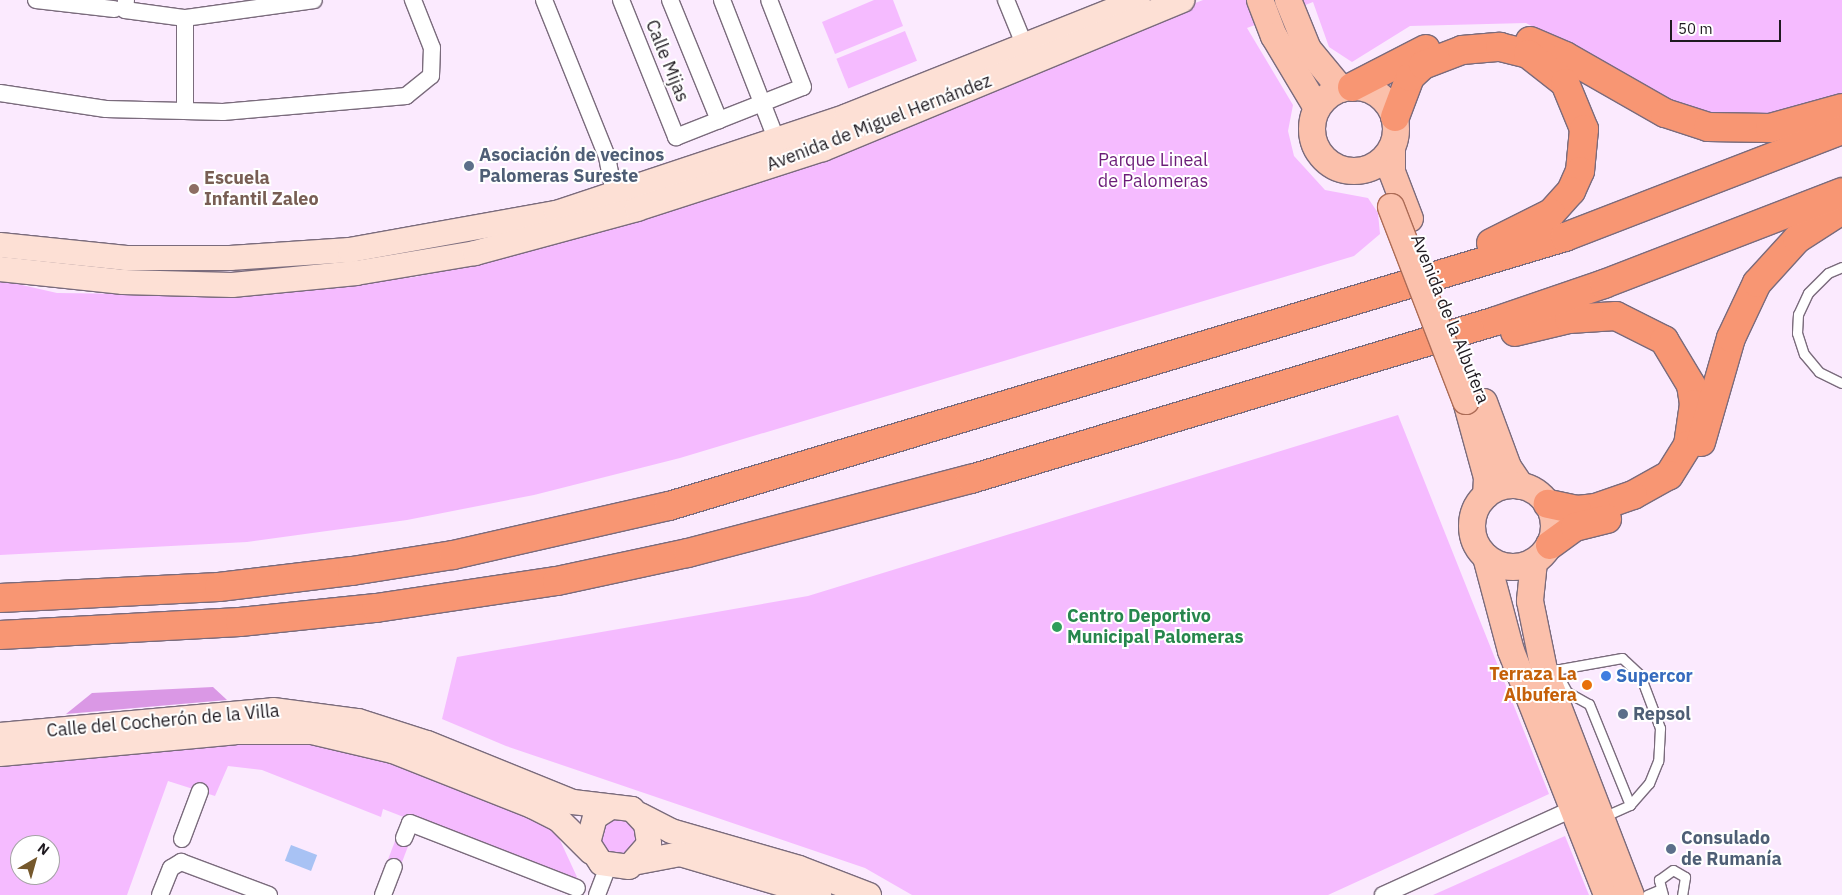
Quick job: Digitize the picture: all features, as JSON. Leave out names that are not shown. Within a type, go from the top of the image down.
[{"type":"highway","points":[[1347,88],[1449,37],[1479,33],[1538,44],[1665,113],[1708,127],[1770,128],[1842,108]]},
{"type":"highway","points":[[1223,342],[1533,226],[1571,191],[1580,171],[1584,129],[1579,108],[1565,83],[1528,54],[1500,47],[1445,55],[1410,77],[1395,117]]},
{"type":"highway","points":[[0,598],[229,586],[352,571],[526,540],[669,506],[1071,383],[1223,342],[1564,237],[1842,130]]},
{"type":"highway","points":[[0,635],[240,622],[557,581],[848,514],[1198,410],[1595,288],[1842,192]]},
{"type":"highway","points":[[1542,554],[1575,527],[1642,506],[1678,481],[1699,450],[1731,338],[1757,283],[1797,239],[1842,210]]},
{"type":"highway","points":[[1198,410],[1306,396],[1569,319],[1616,316],[1649,328],[1676,352],[1692,385],[1692,427],[1680,461],[1656,485],[1612,503],[1578,510],[1548,504]]},
{"type":"main road","points":[[1260,0],[1298,55],[1347,88]]},
{"type":"main road","points":[[1288,0],[1298,55],[1317,108],[1313,134],[1317,148],[1336,167],[1359,171],[1378,164],[1392,149],[1395,117],[1375,91],[1347,88],[1330,93],[1317,108]]},
{"type":"main road","name":"Avenida de la Albufera","points":[[1392,149],[1392,172],[1401,213],[1474,400],[1508,467],[1521,486]]},
{"type":"main road","name":"Avenida de la Albufera","points":[[1359,171],[1379,186],[1401,213]]},
{"type":"main road","name":"Avenida de la Albufera","points":[[1474,400],[1487,478],[1486,494]]},
{"type":"main road","points":[[1607,895],[1511,651],[1486,557],[1472,526],[1486,494],[1503,486],[1521,486],[1548,504],[1554,524],[1542,554],[1530,601],[1550,671],[1588,785],[1630,895]]},
{"type":"main road","points":[[1486,557],[1509,568],[1542,554]]},
{"type":"street","points":[[36,0],[120,5],[125,10],[185,18],[314,0]]},
{"type":"street","points":[[0,93],[106,109],[184,111],[406,96],[431,76],[432,48],[413,0]]},
{"type":"street","points":[[544,0],[607,157],[614,192]]},
{"type":"street","name":"Calle Mijas","points":[[621,0],[676,137],[719,120]]},
{"type":"street","points":[[670,0],[719,120],[803,87],[769,0]]},
{"type":"street","points":[[722,0],[777,141]]},
{"type":"street","points":[[1006,0],[1024,44]]},
{"type":"street","name":"Avenida de Miguel Hernández","points":[[0,245],[126,258],[230,258],[350,250],[556,213],[614,192],[777,141],[1138,0]]},
{"type":"street","name":"Avenida de Miguel Hernández","points":[[0,269],[123,282],[232,285],[356,273],[475,253],[823,149],[1182,0]]},
{"type":"street","points":[[184,111],[185,18]]},
{"type":"street","name":"Avenida de Miguel Hernández","points":[[540,235],[576,216],[606,209],[614,192]]},
{"type":"street","name":"Calle del Cocherón de la Villa","points":[[0,735],[274,710],[319,714],[401,734],[573,802],[611,807]]},
{"type":"street","name":"Calle del Cocherón de la Villa","points":[[0,754],[235,732],[312,732],[393,751],[532,806],[559,820],[600,859]]},
{"type":"street","points":[[1383,895],[1573,810],[1587,796],[1588,785]]},
{"type":"street","points":[[182,839],[200,791]]},
{"type":"street","points":[[598,895],[600,859],[590,825],[611,807],[640,815],[671,831],[800,868],[869,895]]},
{"type":"street","points":[[638,862],[649,844],[640,815]]},
{"type":"street","points":[[404,838],[410,823],[577,888]]},
{"type":"street","points":[[600,859],[618,869],[638,862],[680,854],[819,895]]},
{"type":"street","points":[[160,895],[172,868],[181,862],[269,895]]},
{"type":"street","points":[[383,895],[394,867]]},
{"type":"lane","points":[[1842,267],[1828,274],[1808,293],[1798,314],[1797,333],[1804,354],[1819,372],[1842,383]]},
{"type":"lane","points":[[1601,818],[1630,805],[1649,783],[1660,745],[1660,728],[1640,675],[1622,658],[1550,671],[1567,692],[1589,704],[1630,805]]},
{"type":"lane","points":[[1647,895],[1661,892],[1661,876],[1673,870],[1685,877],[1682,895]]},
{"type":"green space","points":[[874,0],[893,0],[903,26],[835,54],[822,22]]},
{"type":"green space","name":"Parque Lineal de Palomeras","points":[[1203,0],[1842,0],[1842,98],[1756,120],[1685,112],[1526,23],[1410,26],[1352,62],[1329,47],[1313,2],[1247,28],[1293,105],[1288,131],[1294,156],[1325,190],[1368,198],[1378,213],[1380,234],[1354,256],[680,458],[534,495],[407,520],[247,542],[0,555],[0,280],[57,293],[219,295],[415,277],[549,246],[718,192]]},
{"type":"green space","points":[[905,31],[917,61],[848,88],[836,59]]},
{"type":"green space","name":"Centro Deportivo Municipal Palomeras","points":[[1398,415],[1549,794],[1328,895],[912,895],[865,868],[506,746],[442,719],[457,657],[808,596]]},
{"type":"green space","points":[[266,742],[316,744],[367,755],[544,824],[559,838],[577,877],[575,883],[383,809],[381,817],[262,770],[228,766],[215,796],[168,781],[127,895],[0,895],[0,766]]},
{"type":"green space","points":[[618,817],[631,823],[637,836],[631,849],[618,855],[605,849],[599,836],[605,823]]},
{"type":"green space","points":[[397,836],[410,841],[399,870],[386,865]]},
{"type":"green space","points":[[1565,836],[1589,895],[1433,895]]},
{"type":"shaded area","points":[[213,687],[227,700],[66,714],[92,693]]},
{"type":"water","points":[[291,845],[317,855],[311,871],[285,861]]},
{"type":"place","name":"Asociación de vecinos Palomeras Sureste","points":[[469,166]]},
{"type":"place","name":"Escuela Infantil Zaleo","points":[[194,189]]},
{"type":"place","name":"Centro Deportivo Municipal Palomeras","points":[[1057,627]]},
{"type":"place","name":"Supercor","points":[[1606,676]]},
{"type":"place","name":"Terraza La Albufera","points":[[1587,685]]},
{"type":"place","name":"Repsol","points":[[1623,714]]},
{"type":"place","name":"Consulado de Rumanía","points":[[1671,849]]}]
